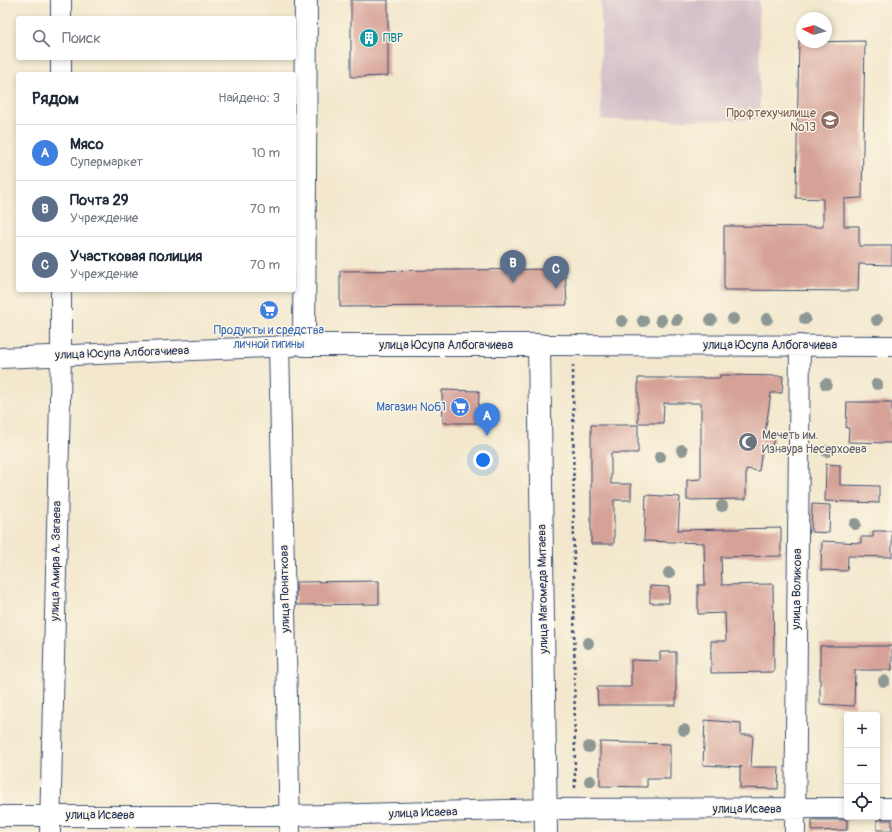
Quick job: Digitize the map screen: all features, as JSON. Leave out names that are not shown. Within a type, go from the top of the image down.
[{"type":"street","points":[[61,0],[61,16]]},
{"type":"street","points":[[304,345],[306,0]]},
{"type":"street","points":[[61,60],[61,72]]},
{"type":"street","name":"улица Амира А. Загаева","points":[[50,824],[61,355],[61,292]]},
{"type":"street","name":"улица Юсупа Албогачиева","points":[[0,358],[304,345],[892,346]]},
{"type":"street","name":"улица Магомеда Митаева","points":[[539,345],[546,832]]},
{"type":"street","name":"улица Воликова","points":[[795,832],[800,345]]},
{"type":"street","name":"улица Поняткова","points":[[279,346],[290,824]]},
{"type":"street","name":"улица Исаева","points":[[0,816],[50,824],[290,824],[546,809],[844,808]]},
{"type":"street","points":[[880,808],[892,808]]},
{"type":"path","points":[[572,345],[576,809]]},
{"type":"shaded area","points":[[601,0],[759,0],[760,120],[601,120]]},
{"type":"building","name":"ПВР","points":[[351,0],[388,0],[388,76],[351,77]]},
{"type":"building","name":"Профтехучилище №13","points":[[865,41],[862,198],[844,199],[844,226],[859,226],[859,246],[892,246],[892,265],[859,264],[858,291],[724,290],[724,226],[823,227],[823,199],[796,198],[799,48],[832,48],[832,42]]},
{"type":"building","points":[[565,269],[567,305],[340,307],[340,271]]},
{"type":"building","points":[[720,375],[783,376],[782,393],[771,393],[765,434],[774,435],[772,450],[762,449],[759,471],[746,469],[746,499],[687,500],[687,480],[701,479],[701,403],[664,403],[663,423],[638,423],[638,378],[720,378]]},
{"type":"building","name":"Магазин №61","points":[[442,390],[479,391],[478,423],[443,423]]},
{"type":"building","points":[[847,402],[892,402],[892,443],[848,442],[849,428],[846,428]]},
{"type":"building","points":[[591,425],[638,425],[638,453],[611,453],[611,484],[631,484],[631,500],[614,500],[614,544],[591,544]]},
{"type":"building","points":[[826,464],[840,465],[840,485],[879,486],[879,503],[825,501]]},
{"type":"building","points":[[646,495],[680,497],[678,530],[781,528],[781,556],[721,557],[722,585],[773,584],[774,672],[711,673],[711,641],[726,641],[725,613],[698,614],[698,585],[705,585],[704,543],[644,541]]},
{"type":"building","points":[[812,504],[830,505],[829,533],[811,532]]},
{"type":"building","points":[[873,531],[892,531],[892,557],[848,556],[847,571],[821,570],[822,541],[861,543],[861,537],[873,537]]},
{"type":"building","points":[[379,581],[379,604],[296,605],[296,582]]},
{"type":"building","points":[[650,586],[669,587],[669,603],[650,603]]},
{"type":"building","points":[[820,646],[892,646],[892,670],[855,670],[854,706],[820,704]]},
{"type":"building","points":[[660,652],[676,652],[676,705],[598,705],[597,687],[631,687],[631,660],[660,661]]},
{"type":"building","points":[[705,720],[741,723],[741,735],[753,735],[751,767],[779,767],[778,789],[740,788],[740,767],[742,767],[703,765]]},
{"type":"building","points":[[600,742],[670,744],[670,779],[647,779],[647,787],[600,786]]},
{"type":"building","points":[[812,820],[847,820],[847,830],[812,831]]},
{"type":"building","points":[[877,820],[892,820],[892,830],[877,830]]},
{"type":"place","name":"ПВР","points":[[369,38]]},
{"type":"place","name":"Профтехучилище №13","points":[[830,120]]},
{"type":"place","name":"Почта 29","points":[[513,283]]},
{"type":"place","name":"Участковая полиция","points":[[556,289]]},
{"type":"place","name":"Продукты и средства личной гигины","points":[[269,310]]},
{"type":"place","name":"Магазин №61","points":[[460,407]]},
{"type":"place","name":"Мясо","points":[[487,436]]},
{"type":"place","name":"Мечеть им. Изнаура Несерхоева","points":[[748,442]]}]
